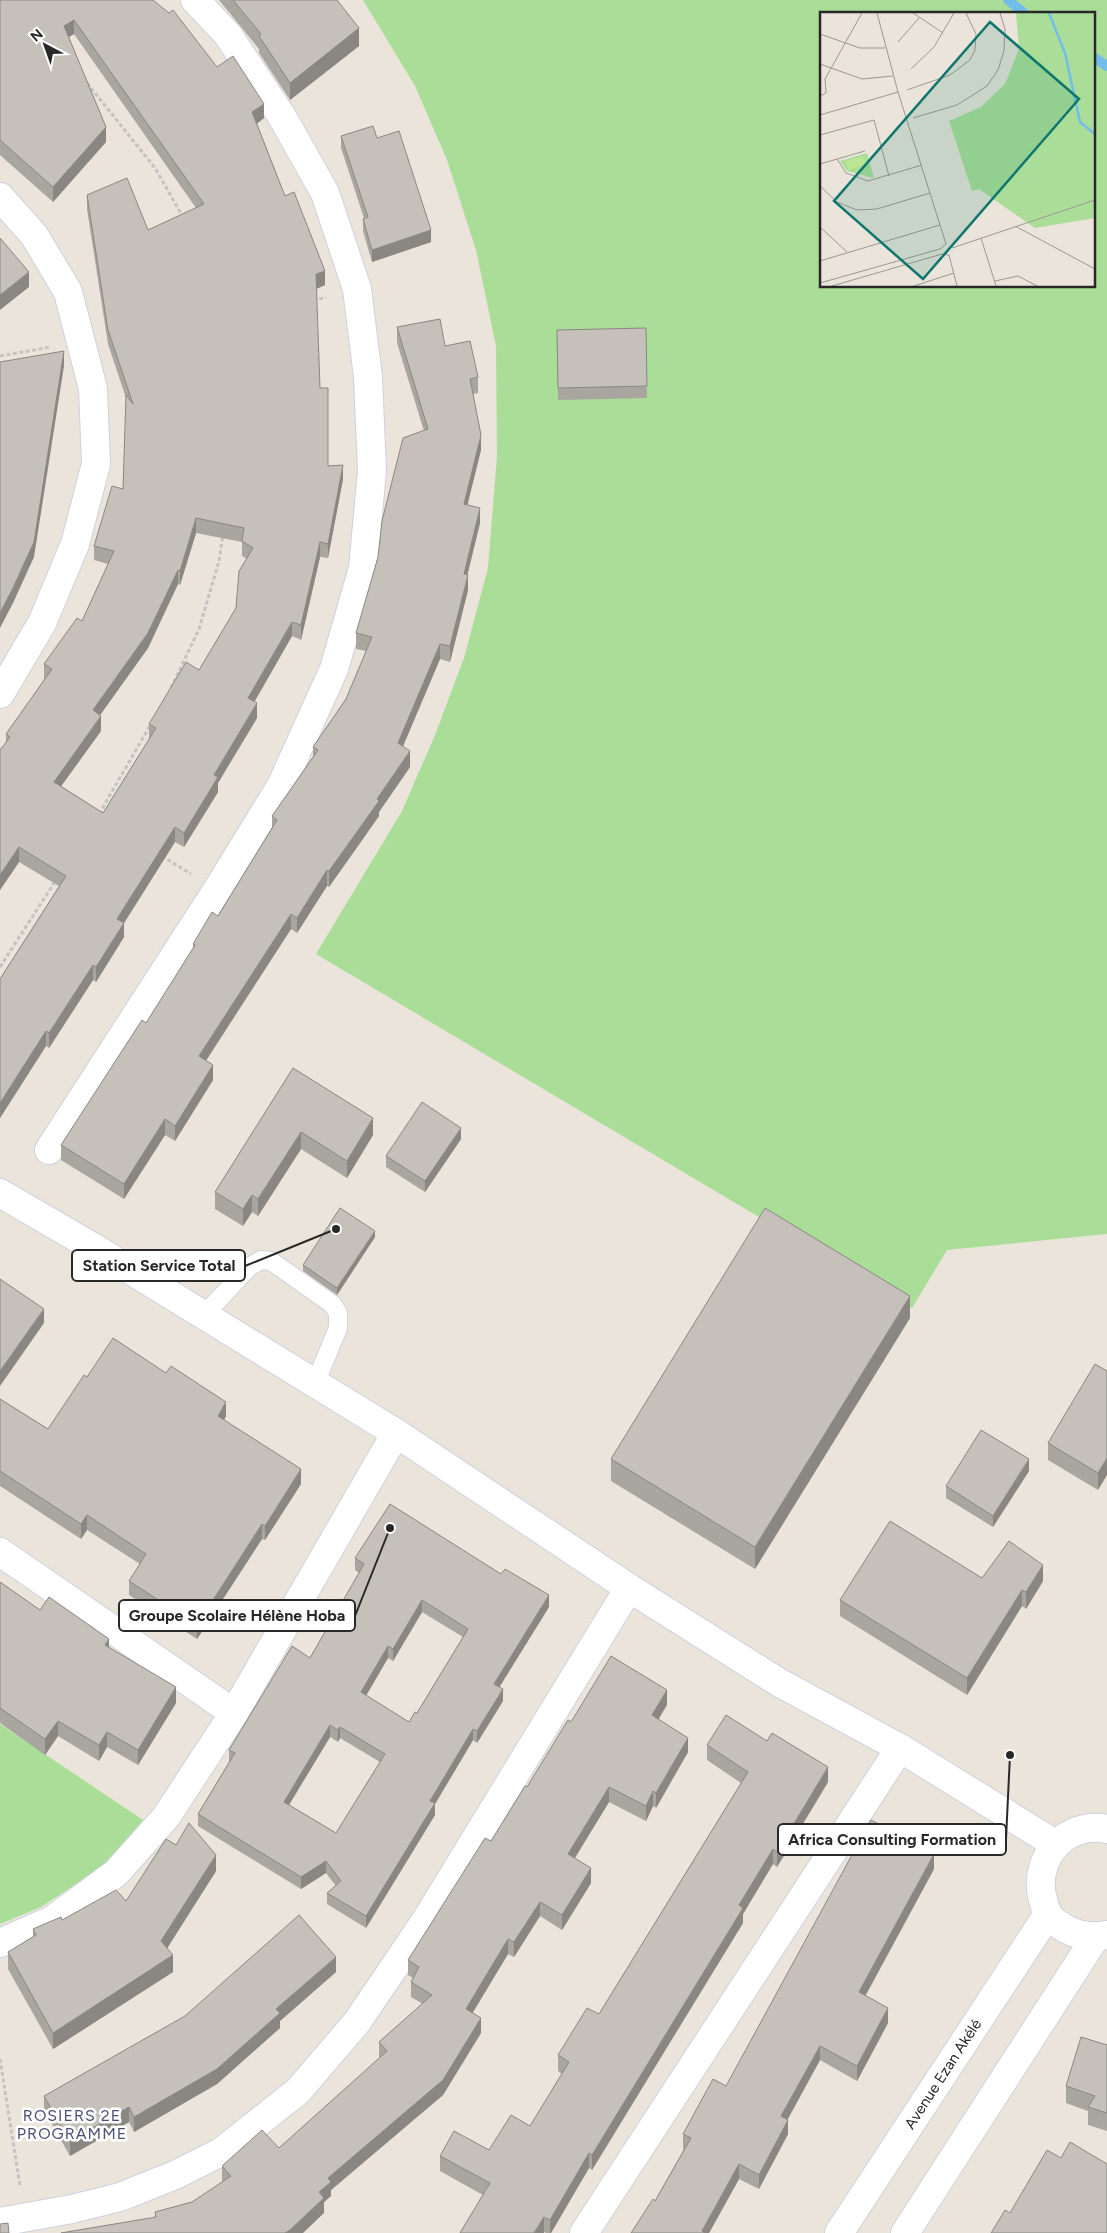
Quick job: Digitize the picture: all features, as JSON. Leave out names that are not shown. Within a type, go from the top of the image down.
[{"type":"street","points":[[49,1150],[217,890],[280,786],[334,669],[362,568],[372,471],[368,377],[357,289],[325,193],[281,115],[228,35],[195,0]]},
{"type":"street","points":[[0,197],[34,235],[68,292],[93,389],[96,464],[75,544],[42,623],[0,694]]},
{"type":"street","points":[[0,1194],[204,1315],[396,1433],[629,1588],[780,1683],[900,1748],[1055,1844]]},
{"type":"street","points":[[0,1943],[52,1920],[116,1873],[166,1817],[234,1713],[396,1433]]},
{"type":"street","points":[[0,1552],[234,1713]]},
{"type":"street","points":[[13,2220],[120,2197],[174,2175],[221,2152],[298,2091],[357,2022],[426,1920],[629,1588]]},
{"type":"street","points":[[584,2233],[900,1748]]},
{"type":"street","points":[[905,2233],[1101,1936],[1074,1933],[1048,1914],[1039,1883],[1044,1862],[1055,1844],[1073,1832],[1094,1827],[1107,1829]]},
{"type":"street","name":"Avenue Ezan Akélé","points":[[839,2233],[1048,1914]]},
{"type":"lane","points":[[204,1315],[249,1267],[261,1260],[272,1261],[332,1304],[338,1313],[338,1328],[315,1384]]},
{"type":"path","points":[[84,80],[155,168],[187,224]]},
{"type":"path","points":[[310,302],[357,289]]},
{"type":"path","points":[[0,356],[81,342]]},
{"type":"path","points":[[168,694],[199,629],[219,561],[224,525]]},
{"type":"path","points":[[90,811],[98,816],[154,719]]},
{"type":"path","points":[[157,853],[217,890]]},
{"type":"path","points":[[0,967],[60,875]]},
{"type":"path","points":[[0,2059],[13,2220]]},
{"type":"green space","points":[[363,0],[1107,0],[1107,1234],[947,1250],[912,1308],[316,954],[402,811],[435,735],[464,658],[488,568],[497,456],[496,346],[476,250],[447,160],[415,86]]},
{"type":"green space","points":[[0,1724],[143,1820],[105,1865],[41,1907],[0,1924]]},
{"type":"building","points":[[0,0],[153,0],[169,13],[173,10],[217,67],[233,56],[264,104],[252,112],[285,196],[294,192],[325,271],[316,274],[320,388],[328,388],[328,466],[343,465],[328,544],[320,542],[301,625],[292,622],[248,698],[257,703],[214,775],[218,777],[184,833],[175,827],[117,919],[124,923],[96,967],[93,965],[49,1033],[46,1031],[0,1103],[0,979],[66,876],[19,847],[0,875],[0,750],[10,737],[6,734],[52,669],[44,664],[77,618],[82,621],[114,551],[94,546],[112,486],[123,489],[126,395],[133,404],[108,330],[87,195],[127,178],[148,230],[204,204],[74,20],[64,26],[106,127],[53,187],[0,140]],"holes":[[[196,518],[244,528],[242,541],[253,548],[239,571],[236,608],[199,670],[186,662],[149,724],[156,728],[103,813],[54,782],[101,716],[93,710],[148,633],[178,570],[180,571]]]},
{"type":"building","points":[[233,0],[337,0],[359,28],[290,83],[259,36],[261,34]]},
{"type":"building","points":[[373,126],[377,138],[399,131],[431,230],[372,250],[363,219],[368,217],[341,136]]},
{"type":"building","points":[[0,238],[29,272],[0,295]]},
{"type":"building","points":[[440,319],[445,346],[470,341],[478,377],[470,379],[481,435],[464,504],[480,508],[464,574],[468,575],[450,646],[440,644],[398,743],[410,751],[377,799],[379,801],[329,871],[327,870],[297,918],[291,914],[199,1056],[213,1065],[175,1126],[165,1119],[124,1184],[61,1145],[142,1020],[146,1023],[195,945],[193,944],[212,912],[218,916],[277,820],[272,816],[318,750],[313,747],[346,699],[372,637],[356,633],[378,557],[382,521],[403,438],[428,429],[397,327]]},
{"type":"building","points":[[646,328],[647,386],[558,388],[557,330]]},
{"type":"building","points":[[64,351],[34,542],[0,613],[0,362]]},
{"type":"building","points":[[293,1068],[373,1118],[347,1161],[301,1132],[258,1199],[252,1195],[243,1209],[215,1192]]},
{"type":"building","points":[[422,1102],[461,1128],[425,1181],[386,1156]]},
{"type":"building","points":[[340,1208],[375,1231],[337,1288],[303,1265]]},
{"type":"building","points":[[765,1208],[910,1296],[755,1547],[611,1459]]},
{"type":"building","points":[[0,1279],[44,1309],[0,1371]]},
{"type":"building","points":[[113,1338],[166,1373],[171,1366],[226,1402],[218,1416],[301,1469],[265,1526],[262,1524],[197,1625],[129,1581],[146,1554],[87,1515],[81,1524],[0,1471],[0,1399],[48,1429],[84,1375],[87,1377]]},
{"type":"building","points":[[1095,1364],[1107,1371],[1107,1458],[1098,1473],[1048,1443]]},
{"type":"building","points":[[981,1430],[1029,1459],[993,1516],[946,1486]]},
{"type":"building","points":[[390,1504],[501,1574],[505,1569],[549,1595],[494,1684],[503,1689],[477,1731],[473,1729],[430,1801],[435,1803],[366,1916],[327,1893],[341,1881],[326,1861],[301,1877],[198,1814],[235,1753],[229,1750],[292,1646],[310,1658],[364,1564],[355,1558]],"holes":[[[422,1600],[468,1629],[417,1713],[415,1712],[409,1722],[361,1692],[388,1646],[393,1649]],[[330,1725],[338,1730],[340,1727],[385,1754],[336,1833],[284,1802]]]},
{"type":"building","points":[[890,1521],[982,1578],[1009,1541],[1043,1565],[1026,1592],[1022,1590],[967,1678],[840,1600]]},
{"type":"building","points":[[0,1582],[40,1610],[49,1597],[109,1639],[105,1645],[176,1687],[138,1750],[107,1732],[99,1745],[58,1721],[45,1739],[0,1708]]},
{"type":"building","points":[[611,1656],[667,1690],[652,1715],[688,1738],[656,1793],[653,1791],[646,1806],[609,1787],[568,1854],[591,1868],[562,1915],[540,1902],[514,1942],[508,1939],[466,2009],[481,2018],[443,2080],[328,2178],[331,2182],[319,2192],[324,2198],[285,2233],[61,2233],[156,2217],[155,2212],[192,2202],[231,2176],[222,2166],[262,2130],[279,2148],[387,2051],[379,2042],[432,1995],[411,1982],[419,1967],[408,1960],[485,1838],[491,1841],[568,1720],[571,1722]]},
{"type":"building","points":[[726,1715],[767,1741],[772,1733],[828,1767],[777,1852],[773,1849],[739,1905],[743,1908],[592,2155],[589,2153],[550,2220],[544,2217],[534,2233],[460,2233],[490,2183],[440,2156],[454,2131],[489,2150],[511,2115],[530,2126],[569,2062],[558,2055],[587,2008],[599,2014],[748,1772],[707,1745]]},
{"type":"building","points":[[871,1820],[934,1854],[859,1992],[888,2008],[857,2066],[820,2046],[781,2116],[788,2120],[759,2175],[739,2164],[702,2231],[705,2233],[631,2233],[653,2199],[655,2201],[691,2138],[683,2134],[713,2079],[726,2086]]},
{"type":"building","points":[[189,1823],[216,1855],[161,1941],[173,1955],[53,2033],[8,1952],[36,1935],[33,1929],[61,1917],[62,1920],[116,1890],[126,1901],[166,1839],[176,1845]]},
{"type":"building","points":[[299,1915],[336,1957],[276,2009],[280,2013],[217,2069],[134,2117],[129,2107],[70,2141],[44,2096],[185,2016]]},
{"type":"building","points":[[1081,2037],[1107,2045],[1107,2113],[1088,2107],[1095,2096],[1066,2086]]},
{"type":"building","points":[[1070,2142],[1107,2164],[1107,2233],[991,2233],[1005,2210],[1010,2213],[1047,2150],[1061,2158]]},
{"type":"building","points":[[8,2223],[9,2233],[0,2233],[0,2224]]},
{"type":"waterway","points":[[1008,0],[1023,12]]},
{"type":"waterway","points":[[1094,58],[1107,66]]},
{"type":"place","name":"Station Service Total","points":[[336,1229]]},
{"type":"place","name":"Groupe Scolaire Hélène Hoba","points":[[390,1528]]},
{"type":"place","name":"Africa Consulting Formation","points":[[1010,1755]]},
{"type":"district","name":"ROSIERS 2E PROGRAMME","points":[[72,2124]]}]
